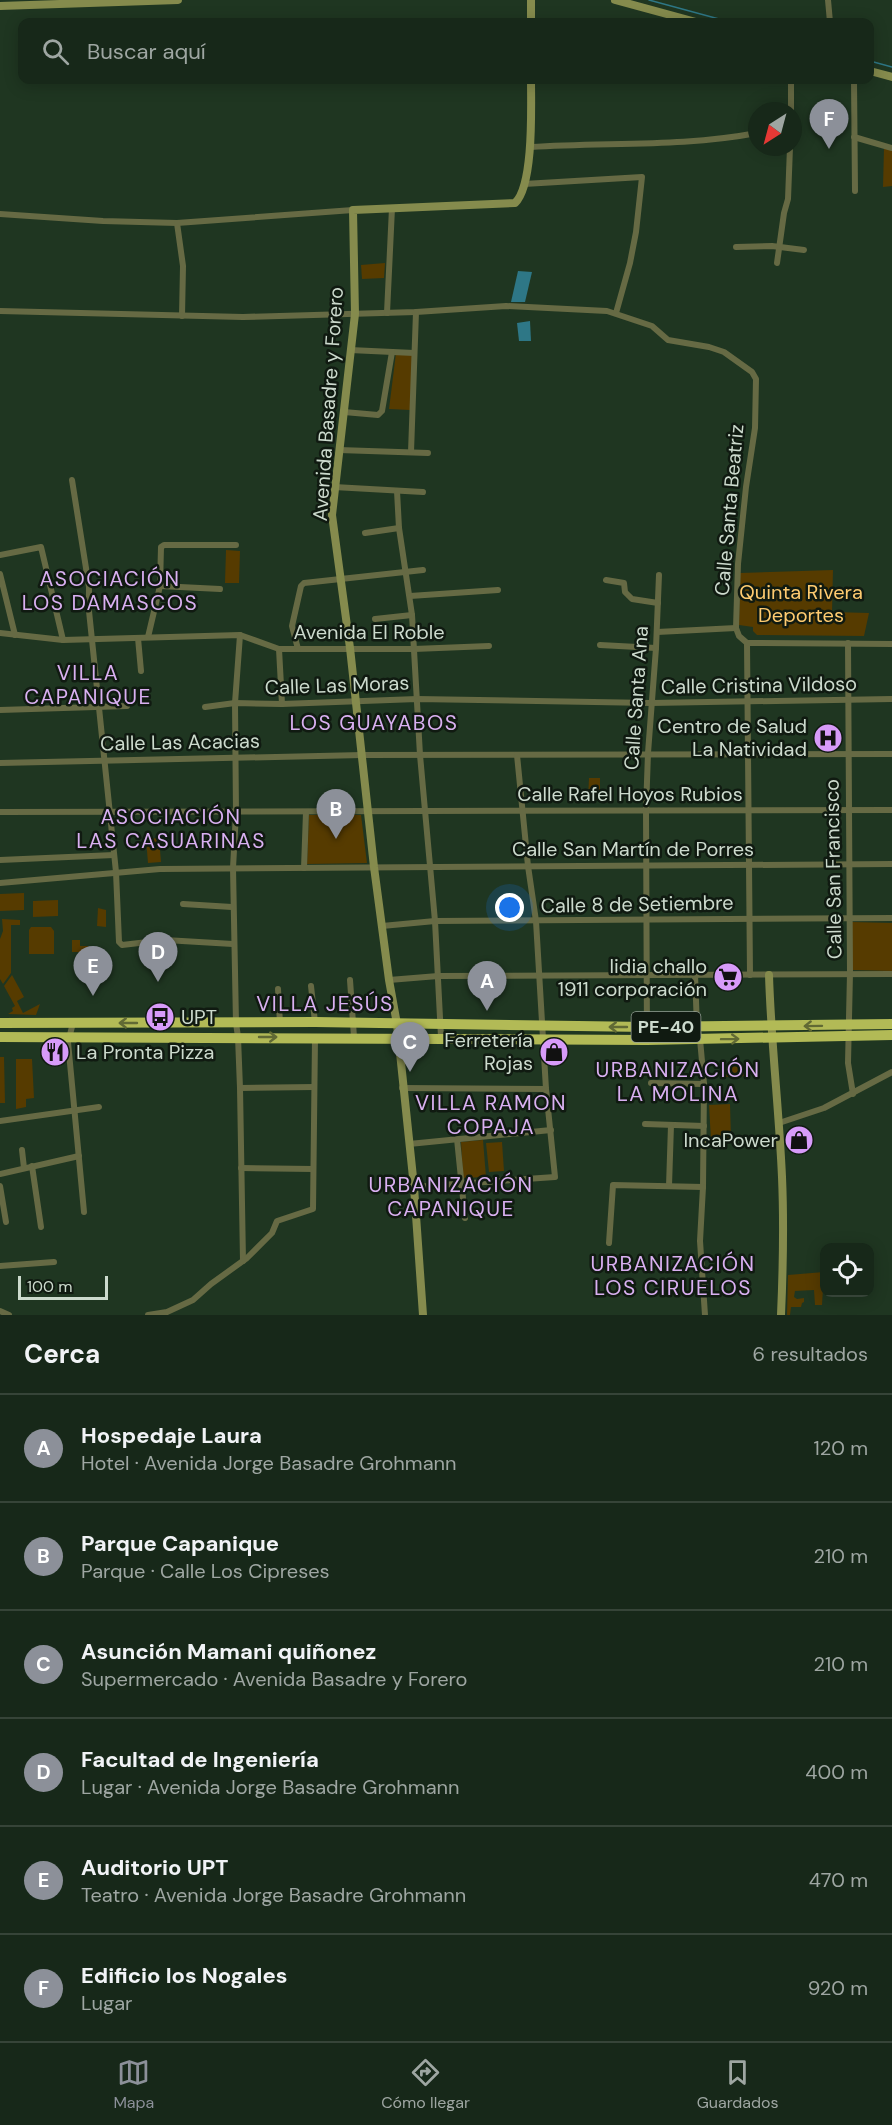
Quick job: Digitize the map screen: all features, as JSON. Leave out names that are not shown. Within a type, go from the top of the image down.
[{"type":"highway","name":"PE-40","points":[[0,1023],[315,1022],[647,1028],[771,1026],[892,1035]]},
{"type":"highway","points":[[296,1023],[296,1037]]},
{"type":"highway","name":"PE-40","points":[[0,1037],[441,1037],[647,1040],[771,1038],[892,1024]]},
{"type":"street","points":[[0,6],[178,0]]},
{"type":"street","points":[[531,0],[531,18]]},
{"type":"street","points":[[615,0],[681,18]]},
{"type":"street","points":[[828,0],[830,18]]},
{"type":"street","points":[[874,72],[892,77]]},
{"type":"street","points":[[0,214],[177,223],[353,210],[515,203],[519,200],[524,184],[531,147],[531,84]]},
{"type":"street","points":[[791,84],[791,102]]},
{"type":"street","points":[[854,84],[855,191]]},
{"type":"street","points":[[531,147],[693,142],[723,140],[748,135]]},
{"type":"street","points":[[855,137],[892,148]]},
{"type":"street","points":[[777,262],[788,199],[790,156]]},
{"type":"street","points":[[0,311],[243,317],[416,312],[506,306],[616,313],[636,232],[642,177],[524,184]]},
{"type":"street","points":[[387,313],[392,208]]},
{"type":"street","name":"Avenida Basadre y Forero","points":[[353,210],[355,314],[332,515],[350,648],[374,867],[397,1024],[414,1187],[423,1315]]},
{"type":"street","points":[[177,223],[183,266],[182,316]]},
{"type":"street","points":[[736,247],[780,246],[804,250]]},
{"type":"street","points":[[411,452],[416,312]]},
{"type":"street","name":"Calle Santa Beatriz","points":[[616,313],[652,326],[668,340],[709,347],[723,352],[755,375],[755,428],[742,523],[736,628]]},
{"type":"street","points":[[351,350],[414,353]]},
{"type":"street","points":[[344,412],[378,415],[382,411],[392,352]]},
{"type":"street","points":[[339,450],[428,453]]},
{"type":"street","points":[[72,480],[89,587],[116,872],[119,942],[122,945],[165,940],[233,944]]},
{"type":"street","points":[[334,487],[423,492]]},
{"type":"street","points":[[397,491],[399,528],[412,615],[420,755],[435,921],[441,1037]]},
{"type":"street","points":[[365,533],[399,528]]},
{"type":"street","points":[[148,637],[160,586],[161,552],[164,545],[236,545]]},
{"type":"street","points":[[0,555],[41,547],[63,640]]},
{"type":"street","points":[[298,649],[291,626],[301,586],[306,582],[423,570]]},
{"type":"street","points":[[0,574],[15,635]]},
{"type":"street","name":"Calle Santa Ana","points":[[647,1040],[646,810],[659,575]]},
{"type":"street","points":[[606,580],[624,583],[625,592],[632,599],[658,603]]},
{"type":"street","points":[[160,586],[220,589]]},
{"type":"street","points":[[410,596],[498,590]]},
{"type":"street","points":[[375,619],[412,615]]},
{"type":"street","points":[[657,632],[736,628],[739,636],[747,643],[892,644]]},
{"type":"street","name":"Avenida El Roble","points":[[0,633],[63,640],[240,634],[279,649],[414,649],[489,646]]},
{"type":"street","points":[[240,634],[235,703],[236,813],[232,907],[240,1088],[243,1261]]},
{"type":"street","points":[[138,638],[141,671]]},
{"type":"street","points":[[747,643],[750,975]]},
{"type":"street","name":"Calle San Francisco","points":[[848,643],[850,973],[848,1063],[853,1094]]},
{"type":"street","points":[[600,645],[656,648]]},
{"type":"street","points":[[279,649],[282,704]]},
{"type":"street","name":"Calle Las Moras","points":[[205,707],[235,703],[282,704],[417,699],[590,701]]},
{"type":"street","name":"Calle Cristina Vildoso","points":[[590,701],[651,703],[892,699]]},
{"type":"street","points":[[0,710],[127,706]]},
{"type":"street","name":"Calle Las Acacias","points":[[0,763],[362,755],[892,754]]},
{"type":"street","points":[[414,1187],[555,1177],[541,1027],[536,921],[517,756]]},
{"type":"street","name":"Calle Rafel Hoyos Rubios","points":[[0,812],[892,810]]},
{"type":"street","points":[[304,868],[306,812]]},
{"type":"street","points":[[0,860],[114,855]]},
{"type":"street","name":"Calle San Martín de Porres","points":[[0,884],[116,872],[233,868],[892,864]]},
{"type":"street","points":[[183,904],[232,907]]},
{"type":"street","name":"Calle 8 de Setiembre","points":[[382,926],[435,921],[892,918]]},
{"type":"street","points":[[695,974],[697,1027],[704,1084],[704,1187],[700,1241],[705,1315]]},
{"type":"street","points":[[389,980],[438,976],[892,974]]},
{"type":"street","points":[[769,975],[784,1230],[781,1315]]},
{"type":"street","points":[[350,980],[354,1037]]},
{"type":"street","points":[[311,986],[315,1022]]},
{"type":"street","points":[[278,989],[280,1023]]},
{"type":"street","points":[[73,1023],[69,1037],[73,1110],[84,1212]]},
{"type":"street","points":[[148,1315],[167,1312],[193,1300],[243,1261],[272,1233],[277,1221],[313,1209],[315,1037]]},
{"type":"street","points":[[779,1123],[824,1108],[892,1072]]},
{"type":"street","points":[[651,1083],[704,1084]]},
{"type":"street","points":[[240,1088],[314,1087]]},
{"type":"street","points":[[402,1088],[546,1089]]},
{"type":"street","points":[[0,1121],[99,1107]]},
{"type":"street","points":[[645,1124],[704,1126]]},
{"type":"street","points":[[669,1186],[671,1125]]},
{"type":"street","points":[[409,1144],[551,1130]]},
{"type":"street","points":[[457,1139],[465,1218]]},
{"type":"street","points":[[22,1150],[24,1168]]},
{"type":"street","points":[[0,1174],[79,1156]]},
{"type":"street","points":[[32,1166],[41,1227]]},
{"type":"street","points":[[241,1168],[313,1169]]},
{"type":"street","points":[[609,1244],[613,1185],[704,1187]]},
{"type":"street","points":[[0,1186],[6,1222]]},
{"type":"street","points":[[0,1266],[54,1262]]},
{"type":"street","points":[[0,1311],[9,1315]]},
{"type":"green space","points":[[884,148],[892,150],[892,186],[883,187]]},
{"type":"green space","points":[[385,263],[384,278],[362,279],[361,265]]},
{"type":"green space","points":[[396,353],[413,355],[410,410],[389,409]]},
{"type":"green space","points":[[226,550],[240,551],[239,583],[225,583]]},
{"type":"green space","name":"Quinta Rivera Deportes","points":[[833,570],[832,612],[869,613],[864,636],[757,635],[753,627],[739,625],[740,573]]},
{"type":"green space","points":[[589,778],[600,778],[600,800],[588,800]]},
{"type":"green space","points":[[309,815],[361,815],[367,863],[307,864]]},
{"type":"green space","points":[[159,838],[161,862],[148,863],[146,839]]},
{"type":"green space","points":[[24,893],[24,910],[0,911],[0,894]]},
{"type":"green space","points":[[58,900],[58,916],[33,917],[33,901]]},
{"type":"green space","points":[[98,908],[106,910],[106,927],[97,926]]},
{"type":"green space","points":[[2,919],[20,920],[20,925],[11,925],[11,973],[3,984],[0,979]]},
{"type":"green space","points":[[852,922],[892,923],[892,971],[851,970]]},
{"type":"green space","points":[[31,927],[51,927],[54,931],[54,954],[29,954]]},
{"type":"green space","points":[[72,940],[80,940],[80,946],[88,946],[88,952],[72,952]]},
{"type":"green space","points":[[12,975],[24,997],[17,1001],[23,1013],[40,1004],[36,1015],[8,1014],[15,1006],[4,986]]},
{"type":"green space","points":[[0,1057],[4,1057],[5,1103],[0,1103]]},
{"type":"green space","points":[[16,1059],[32,1059],[34,1098],[26,1099],[26,1107],[16,1109]]},
{"type":"green space","points":[[748,1066],[748,1076],[725,1077],[725,1067]]},
{"type":"green space","points":[[730,1104],[731,1139],[711,1140],[709,1105]]},
{"type":"green space","points":[[483,1140],[486,1177],[463,1178],[461,1142]]},
{"type":"green space","points":[[502,1142],[504,1171],[489,1172],[486,1143]]},
{"type":"green space","points":[[820,1272],[822,1305],[815,1305],[814,1290],[795,1291],[794,1297],[804,1298],[804,1302],[801,1307],[791,1307],[790,1315],[787,1315],[788,1275]]},
{"type":"water","points":[[518,271],[532,272],[525,302],[511,302]]},
{"type":"water","points":[[530,321],[531,341],[519,341],[517,323]]},
{"type":"waterway","points":[[649,0],[715,18]]},
{"type":"waterway","points":[[874,62],[892,67]]},
{"type":"place","name":"Edificio los Nogales","points":[[829,149]]},
{"type":"place","name":"Centro de Salud La Natividad","points":[[828,738]]},
{"type":"place","name":"Parque Capanique","points":[[336,839]]},
{"type":"place","name":"lidia challo 1911 corporación","points":[[728,977]]},
{"type":"place","name":"Facultad de Ingeniería","points":[[158,982]]},
{"type":"place","name":"Auditorio UPT","points":[[93,996]]},
{"type":"place","name":"Hospedaje Laura","points":[[487,1011]]},
{"type":"place","name":"UPT","points":[[160,1017]]},
{"type":"place","name":"La Pronta Pizza","points":[[55,1052]]},
{"type":"place","name":"Ferretería Rojas","points":[[554,1052]]},
{"type":"place","name":"Asunción Mamani quiñonez","points":[[410,1072]]},
{"type":"place","name":"IncaPower","points":[[799,1140]]},
{"type":"district","name":"ASOCIACIÓN LOS DAMASCOS","points":[[110,591]]},
{"type":"district","name":"VILLA CAPANIQUE","points":[[88,685]]},
{"type":"district","name":"LOS GUAYABOS","points":[[374,723]]},
{"type":"district","name":"ASOCIACIÓN LAS CASUARINAS","points":[[171,829]]},
{"type":"district","name":"VILLA JESÚS","points":[[325,1004]]},
{"type":"district","name":"URBANIZACIÓN LA MOLINA","points":[[678,1082]]},
{"type":"district","name":"VILLA RAMON COPAJA","points":[[491,1115]]},
{"type":"district","name":"URBANIZACIÓN CAPANIQUE","points":[[451,1197]]},
{"type":"district","name":"URBANIZACIÓN LOS CIRUELOS","points":[[673,1276]]}]
